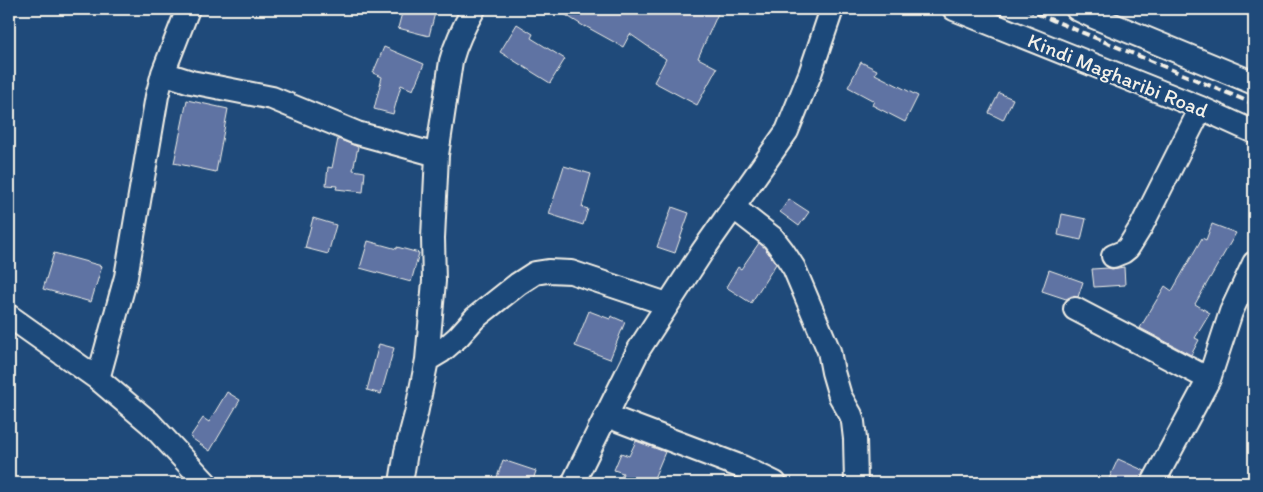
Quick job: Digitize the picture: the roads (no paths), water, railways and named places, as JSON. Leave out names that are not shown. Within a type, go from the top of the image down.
[{"type":"street","points":[[98,379],[126,278],[157,96],[163,74],[188,9]]},
{"type":"street","points":[[401,483],[426,360],[434,280],[433,238],[437,155],[451,61],[461,31],[474,9]]},
{"type":"street","points":[[573,483],[639,349],[702,252],[787,131],[810,74],[832,9]]},
{"type":"street","name":"Kindi Magharibi Road","points":[[954,9],[1201,108],[1254,132]]},
{"type":"street","points":[[1077,9],[1254,83]]},
{"type":"street","points":[[163,74],[191,82],[272,98],[357,133],[437,155]]},
{"type":"street","points":[[1113,256],[1123,252],[1131,244],[1201,108]]},
{"type":"street","points":[[733,207],[773,238],[794,268],[829,351],[840,396],[851,414],[856,439],[856,483]]},
{"type":"street","points":[[1153,483],[1209,379],[1231,312],[1254,263]]},
{"type":"street","points":[[426,360],[442,351],[475,318],[535,273],[548,271],[571,272],[667,304]]},
{"type":"street","points":[[1075,309],[1209,379]]},
{"type":"street","points":[[9,316],[98,379],[150,423],[206,483]]},
{"type":"street","points":[[607,416],[742,467],[775,483]]},
{"type":"railway","points":[[1026,9],[1254,104]]}]
